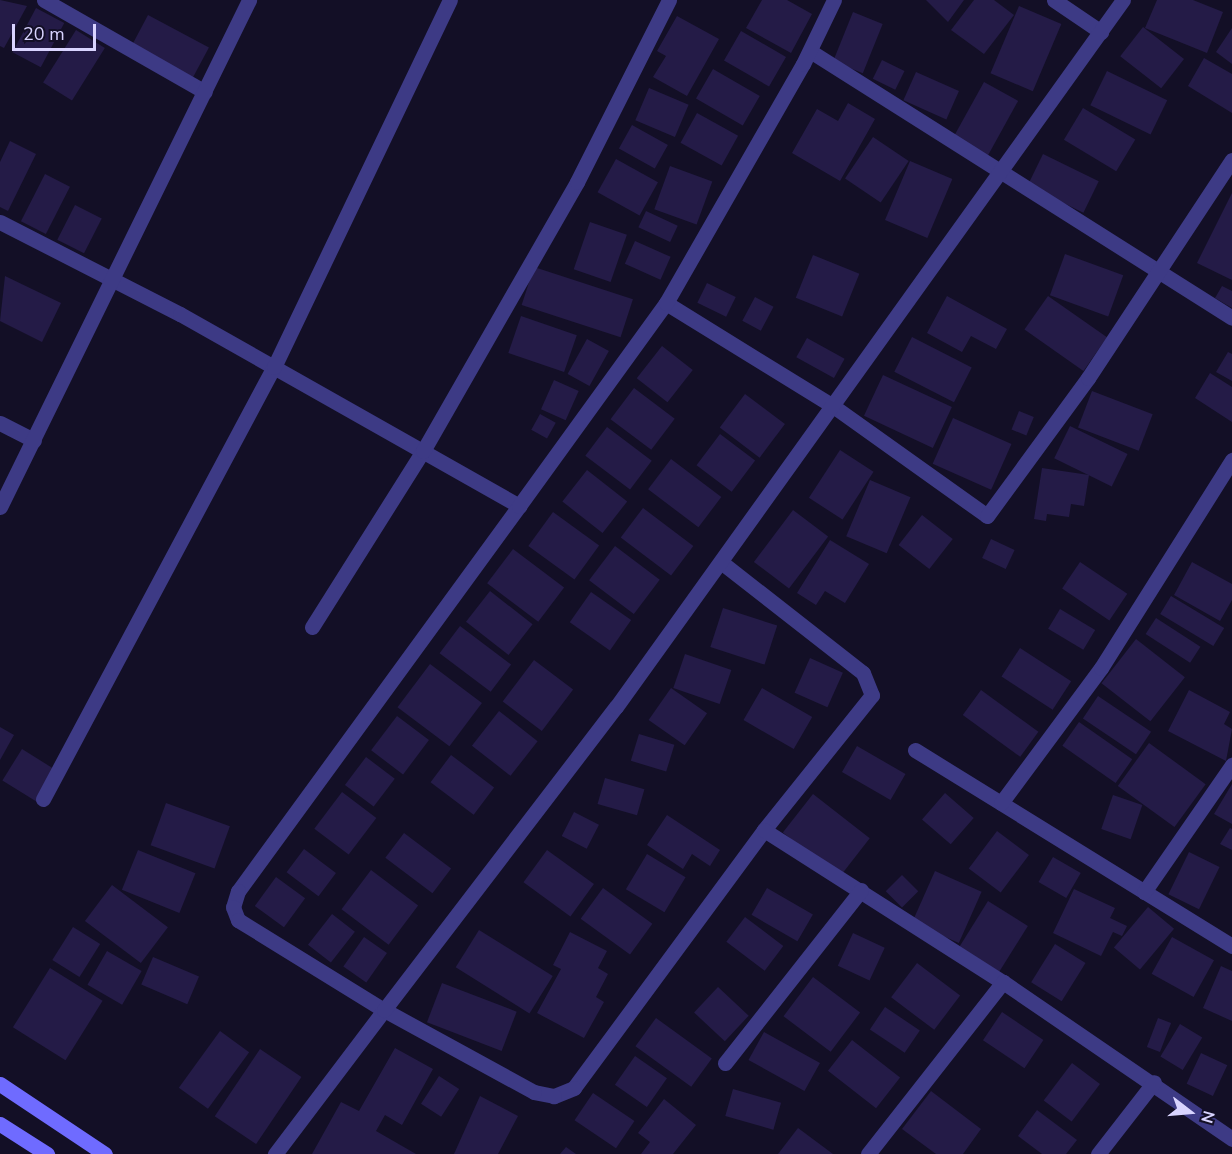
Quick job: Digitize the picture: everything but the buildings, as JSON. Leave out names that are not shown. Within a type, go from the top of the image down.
[{"type":"main road","points":[[0,1084],[105,1154]]},
{"type":"main road","points":[[0,1124],[47,1154]]},
{"type":"street","points":[[44,0],[205,92]]},
{"type":"street","points":[[0,507],[115,281],[249,0]]},
{"type":"street","points":[[43,799],[274,368],[450,0]]},
{"type":"street","points":[[312,627],[423,451],[577,182],[669,0]]},
{"type":"street","points":[[721,562],[872,683],[867,705],[764,830],[574,1088],[554,1096],[534,1092],[384,1010],[238,920],[233,906],[238,891],[666,303],[810,51],[834,0]]},
{"type":"street","points":[[1054,0],[1101,32]]},
{"type":"street","points":[[275,1154],[721,562],[1123,0]]},
{"type":"street","points":[[810,51],[1232,318]]},
{"type":"street","points":[[666,303],[832,406],[987,516],[1159,271],[1232,160]]},
{"type":"street","points":[[0,222],[115,281],[274,368],[519,506]]},
{"type":"street","points":[[0,423],[34,440]]},
{"type":"street","points":[[1001,803],[1101,668],[1232,460]]},
{"type":"street","points":[[915,750],[1232,946]]},
{"type":"street","points":[[1144,892],[1232,765]]},
{"type":"street","points":[[764,830],[1003,982],[1154,1082],[1232,1139]]},
{"type":"street","points":[[725,1063],[861,890]]},
{"type":"street","points":[[868,1154],[1003,982]]},
{"type":"street","points":[[1098,1154],[1154,1082]]}]
